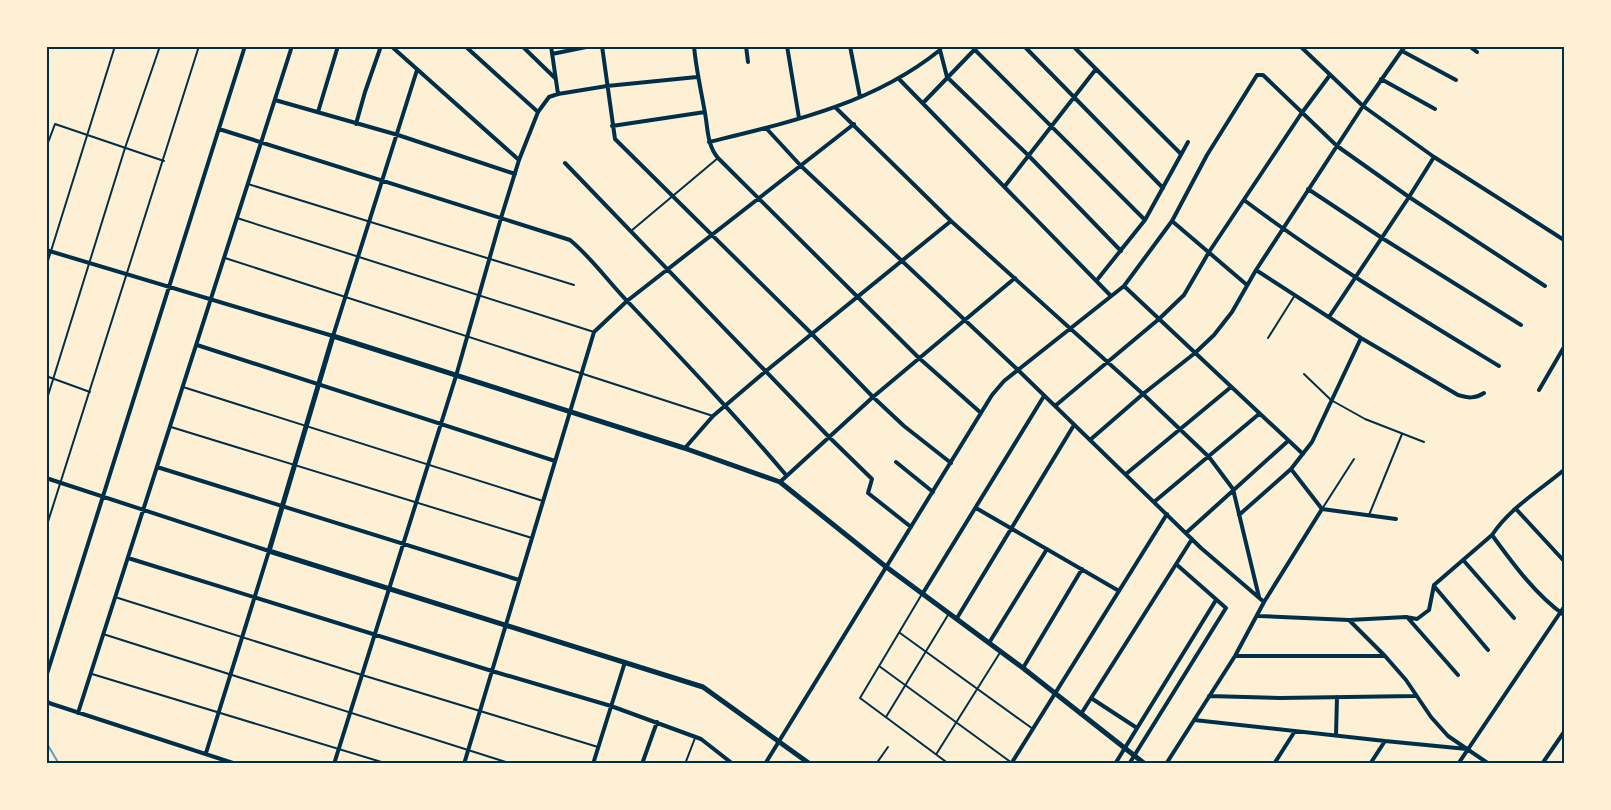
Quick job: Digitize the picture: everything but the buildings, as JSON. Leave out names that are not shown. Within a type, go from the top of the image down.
[{"type":"street","points":[[46,677],[245,46]]},
{"type":"street","points":[[78,713],[292,46]]},
{"type":"street","points":[[318,112],[338,46]]},
{"type":"street","points":[[356,124],[381,46]]},
{"type":"street","points":[[391,46],[519,160]]},
{"type":"street","points":[[465,46],[537,112]]},
{"type":"street","points":[[522,46],[556,79]]},
{"type":"street","points":[[551,46],[558,94]]},
{"type":"street","points":[[552,54],[591,46]]},
{"type":"street","points":[[602,46],[615,139],[873,397],[904,426],[951,463]]},
{"type":"street","points":[[694,46],[697,77],[712,152],[919,358],[981,413]]},
{"type":"street","points":[[746,46],[748,62]]},
{"type":"street","points":[[787,46],[799,118]]},
{"type":"street","points":[[850,46],[860,97]]},
{"type":"street","points":[[1024,46],[1162,188]]},
{"type":"street","points":[[1073,46],[1181,154]]},
{"type":"street","points":[[1300,46],[1363,105],[1434,157],[1564,240]]},
{"type":"street","points":[[1469,46],[1477,52]]},
{"type":"street","points":[[709,142],[836,108],[899,79],[916,69],[940,48],[947,77],[1029,156],[1121,251]]},
{"type":"street","points":[[923,103],[977,48],[1145,220]]},
{"type":"street","points":[[1090,440],[1214,335],[1232,312],[1256,270],[1363,105],[1403,49],[1456,80]]},
{"type":"street","points":[[1005,186],[1096,69]]},
{"type":"street","points":[[206,753],[417,70]]},
{"type":"street","points":[[765,764],[992,395],[1004,381],[1124,286],[1172,221],[1207,155],[1257,75],[1263,75],[1336,146],[1409,198],[1545,286]]},
{"type":"street","points":[[1055,406],[1159,319],[1184,295],[1209,252],[1301,114],[1330,75]]},
{"type":"street","points":[[334,764],[456,376],[519,160],[537,112],[549,97],[558,94],[607,86],[697,77]]},
{"type":"street","points":[[899,79],[1111,296]]},
{"type":"street","points":[[1381,79],[1435,109]]},
{"type":"street","points":[[275,100],[398,135],[515,174]]},
{"type":"street","points":[[836,108],[951,221],[1070,327],[1209,457],[1233,489],[1259,598]]},
{"type":"street","points":[[612,126],[705,112]]},
{"type":"street","points":[[464,764],[594,332],[627,302],[854,124]]},
{"type":"street","points":[[765,128],[801,166],[1018,370],[1192,539],[1264,602]]},
{"type":"street","points":[[219,129],[570,240],[584,251],[627,302],[727,406],[786,475]]},
{"type":"street","points":[[1096,280],[1145,220],[1188,142]]},
{"type":"street","points":[[1329,317],[1434,157]]},
{"type":"street","points":[[565,163],[872,479],[868,493],[911,527]]},
{"type":"street","points":[[1308,189],[1521,325]]},
{"type":"street","points":[[1244,200],[1356,278],[1499,366]]},
{"type":"street","points":[[684,448],[714,416],[766,370],[951,221]]},
{"type":"street","points":[[1172,221],[1247,285]]},
{"type":"street","points":[[49,250],[333,336],[684,448],[780,482],[885,566],[1001,651],[1145,764]]},
{"type":"street","points":[[1256,270],[1361,338],[1458,395],[1468,398],[1484,393]]},
{"type":"street","points":[[780,482],[873,397],[1015,278]]},
{"type":"street","points":[[1124,286],[1303,454]]},
{"type":"street","points":[[1239,515],[1291,469],[1312,442],[1361,338]]},
{"type":"street","points":[[196,345],[555,461]]},
{"type":"street","points":[[1539,390],[1564,347]]},
{"type":"street","points":[[1125,474],[1231,387]]},
{"type":"street","points":[[923,593],[1044,396]]},
{"type":"street","points":[[1154,502],[1259,414]]},
{"type":"street","points":[[957,618],[1074,425]]},
{"type":"street","points":[[1186,533],[1288,441]]},
{"type":"street","points":[[896,462],[933,492]]},
{"type":"street","points":[[157,467],[519,580]]},
{"type":"street","points":[[1291,469],[1322,509],[1396,519]]},
{"type":"street","points":[[1258,616],[1349,620],[1406,617],[1417,619],[1429,610],[1434,585],[1492,535],[1516,508],[1564,470]]},
{"type":"street","points":[[46,478],[269,551],[704,687],[810,764]]},
{"type":"street","points":[[976,508],[1119,591]]},
{"type":"street","points":[[1516,508],[1564,561]]},
{"type":"street","points":[[1166,764],[1235,656],[1264,602],[1322,509]]},
{"type":"street","points":[[1012,763],[1167,514]]},
{"type":"street","points":[[1492,535],[1518,572],[1562,614]]},
{"type":"street","points":[[1081,714],[1192,539]]},
{"type":"street","points":[[989,643],[1047,549]]},
{"type":"street","points":[[128,558],[611,706],[695,737],[733,764]]},
{"type":"street","points":[[1464,561],[1514,618]]},
{"type":"street","points":[[1129,764],[1226,608],[1176,564]]},
{"type":"street","points":[[1023,668],[1082,569]]},
{"type":"street","points":[[1434,585],[1488,650]]},
{"type":"street","points":[[1115,764],[1216,600]]},
{"type":"street","points":[[1458,764],[1562,614],[1564,607]]},
{"type":"street","points":[[1406,617],[1458,675]]},
{"type":"street","points":[[1349,620],[1406,680],[1415,696],[1448,736],[1489,764]]},
{"type":"street","points":[[1235,656],[1385,656]]},
{"type":"street","points":[[593,764],[625,662]]},
{"type":"street","points":[[1209,696],[1415,696]]},
{"type":"street","points":[[1336,735],[1337,697]]},
{"type":"street","points":[[1091,698],[1137,728]]},
{"type":"street","points":[[48,702],[236,764]]},
{"type":"street","points":[[1194,720],[1468,748]]},
{"type":"street","points":[[642,764],[657,722]]},
{"type":"street","points":[[1274,764],[1295,731]]},
{"type":"street","points":[[1542,764],[1564,732]]},
{"type":"street","points":[[1370,764],[1385,741]]},
{"type":"lane","points":[[46,267],[49,250],[88,136],[115,46]]},
{"type":"lane","points":[[46,402],[125,148],[160,46]]},
{"type":"lane","points":[[46,528],[199,46]]},
{"type":"lane","points":[[46,148],[55,124],[164,161]]},
{"type":"lane","points":[[631,231],[718,158]]},
{"type":"lane","points":[[248,184],[574,285]]},
{"type":"lane","points":[[237,218],[594,332]]},
{"type":"lane","points":[[224,258],[714,416]]},
{"type":"lane","points":[[1268,338],[1295,295]]},
{"type":"lane","points":[[1304,374],[1331,400],[1365,419],[1424,442]]},
{"type":"lane","points":[[46,376],[90,392]]},
{"type":"lane","points":[[183,387],[543,501]]},
{"type":"lane","points":[[170,426],[532,538]]},
{"type":"lane","points":[[1369,516],[1402,434]]},
{"type":"lane","points":[[1322,509],[1354,459]]},
{"type":"lane","points":[[923,593],[860,698],[949,764]]},
{"type":"lane","points":[[115,597],[598,747]]},
{"type":"lane","points":[[886,717],[949,612]]},
{"type":"lane","points":[[900,633],[1033,729]]},
{"type":"lane","points":[[103,634],[512,764]]},
{"type":"lane","points":[[937,754],[1001,651]]},
{"type":"lane","points":[[879,666],[1012,763]]},
{"type":"lane","points":[[91,673],[388,764]]},
{"type":"lane","points":[[686,764],[695,737]]},
{"type":"lane","points":[[878,763],[888,747]]},
{"type":"waterway","points":[[46,742],[59,764]]}]
